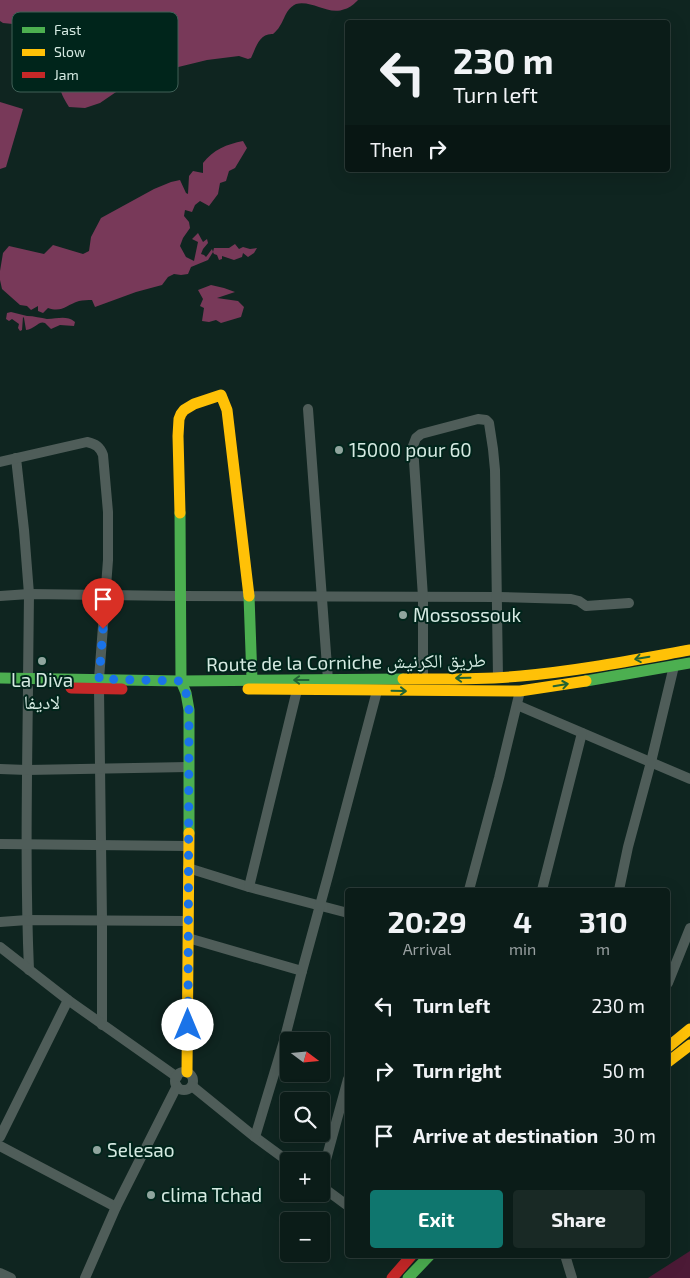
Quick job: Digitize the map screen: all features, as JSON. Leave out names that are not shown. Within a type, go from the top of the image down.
[{"type":"street","points":[[85,1278],[116,1207],[180,1078],[188,1036],[189,710],[182,685],[178,423],[181,414],[186,408],[221,395],[227,410],[249,597],[252,680]]},
{"type":"street","points":[[308,409],[328,680]]},
{"type":"street","points":[[423,678],[422,597],[413,446],[416,438],[421,434],[478,419],[486,420],[489,423],[493,448],[498,597],[498,678]]},
{"type":"street","points":[[0,462],[87,442],[98,446],[103,455],[108,512],[108,560],[99,684],[102,846],[102,1025]]},
{"type":"street","points":[[16,458],[29,594],[26,844],[29,970]]},
{"type":"street","points":[[0,596],[29,594],[249,597],[498,597],[571,599],[579,601],[586,606],[629,603]]},
{"type":"street","name":"Route de la Corniche طريق الكرنيش","points":[[182,685],[252,680],[498,678],[559,672],[690,650]]},
{"type":"street","name":"Route de la Corniche طريق الكرنيش","points":[[0,687],[28,683],[182,685],[297,690],[475,692],[520,690],[600,679],[690,663]]},
{"type":"street","points":[[619,888],[674,666]]},
{"type":"street","name":"Route de la Corniche طريق الكرنيش","points":[[0,678],[28,683]]},
{"type":"street","points":[[250,887],[297,690]]},
{"type":"street","points":[[255,1137],[284,1041],[377,690]]},
{"type":"street","points":[[470,888],[520,690]]},
{"type":"street","points":[[517,705],[690,779]]},
{"type":"street","points":[[543,888],[582,733]]},
{"type":"street","points":[[0,769],[188,767]]},
{"type":"street","points":[[0,844],[188,846]]},
{"type":"street","points":[[188,868],[345,912]]},
{"type":"street","points":[[0,922],[27,920],[188,921]]},
{"type":"street","points":[[670,978],[690,928]]},
{"type":"street","points":[[188,938],[302,971]]},
{"type":"street","points":[[0,947],[102,1025],[180,1078],[193,1078],[192,1086],[184,1090],[180,1078]]},
{"type":"street","points":[[0,1137],[68,1000]]},
{"type":"street","points":[[670,1045],[690,1029]]},
{"type":"street","points":[[670,1060],[690,1045]]},
{"type":"street","points":[[192,1086],[280,1155]]},
{"type":"street","points":[[328,1152],[345,1090]]},
{"type":"street","points":[[0,1146],[116,1207]]},
{"type":"street","points":[[330,1193],[345,1204]]},
{"type":"street","points":[[392,1278],[418,1258]]},
{"type":"street","points":[[408,1278],[418,1258]]},
{"type":"street","points":[[566,1258],[572,1278]]},
{"type":"street","points":[[0,1273],[11,1278]]},
{"type":"shaded area","points":[[0,0],[358,0],[349,8],[339,11],[302,3],[296,4],[289,10],[273,34],[268,34],[261,39],[251,58],[239,56],[207,60],[178,67],[178,12],[12,12],[12,24],[0,21]]},
{"type":"shaded area","points":[[61,92],[116,92],[100,103],[85,108],[69,107]]},
{"type":"shaded area","points":[[0,102],[23,109],[6,167],[0,169]]},
{"type":"shaded area","points":[[243,141],[247,148],[235,168],[229,171],[226,181],[220,183],[218,194],[209,206],[200,201],[195,205],[192,212],[185,210],[184,216],[189,222],[190,228],[180,246],[186,257],[194,261],[198,242],[192,239],[198,233],[203,242],[207,239],[208,243],[201,254],[206,257],[212,249],[213,252],[208,260],[191,267],[188,274],[174,274],[168,277],[162,285],[95,307],[92,300],[86,300],[57,310],[48,308],[43,313],[38,311],[38,306],[31,310],[27,306],[20,305],[2,289],[0,280],[3,253],[9,246],[44,254],[53,245],[83,254],[89,251],[91,237],[101,218],[154,189],[171,182],[180,180],[188,194],[189,176],[193,171],[203,173],[203,163],[211,154],[226,146]]},
{"type":"shaded area","points":[[235,244],[239,249],[243,247],[257,248],[248,257],[243,253],[242,257],[234,260],[222,256],[222,259],[219,260],[213,252],[214,248],[229,248]]},
{"type":"shaded area","points":[[211,285],[235,292],[217,298],[238,301],[244,307],[241,317],[221,323],[216,320],[202,321],[204,308],[200,306],[203,299],[198,290]]},
{"type":"shaded area","points":[[11,312],[47,319],[65,318],[75,322],[74,326],[60,325],[51,329],[43,322],[26,330],[23,317],[22,330],[20,331],[18,328],[19,324],[12,319],[9,321],[6,319],[7,313]]},
{"type":"shaded area","points":[[690,1251],[690,1278],[648,1278]]},
{"type":"traffic: fast","points":[[180,513],[181,681],[186,693],[189,710],[189,833]]},
{"type":"traffic: fast","points":[[249,596],[252,680]]},
{"type":"traffic: fast","points":[[586,681],[690,663]]},
{"type":"traffic: fast","points":[[0,678],[181,681],[403,679]]},
{"type":"traffic: fast","points":[[408,1278],[427,1258]]},
{"type":"traffic: slow","points":[[180,513],[179,419],[184,410],[194,404],[221,395],[227,410],[249,596]]},
{"type":"traffic: slow","points":[[403,679],[477,679],[542,674],[690,650]]},
{"type":"traffic: slow","points":[[248,689],[520,691],[586,681]]},
{"type":"traffic: slow","points":[[187,1072],[189,833]]},
{"type":"traffic: slow","points":[[670,1045],[690,1029]]},
{"type":"traffic: slow","points":[[670,1060],[690,1045]]},
{"type":"traffic: jam","points":[[71,688],[122,689]]},
{"type":"traffic: jam","points":[[392,1278],[409,1258]]},
{"type":"place","name":"15000 pour 60","points":[[339,450]]},
{"type":"place","name":"Mossossouk","points":[[403,615]]},
{"type":"place","name":"La Diva لاديفا","points":[[42,661]]},
{"type":"place","name":"Selesao","points":[[97,1150]]},
{"type":"place","name":"clima Tchad","points":[[151,1195]]},
{"type":"route","points":[[103,629],[99,679],[181,681],[186,693],[189,710],[188,1025]]}]
